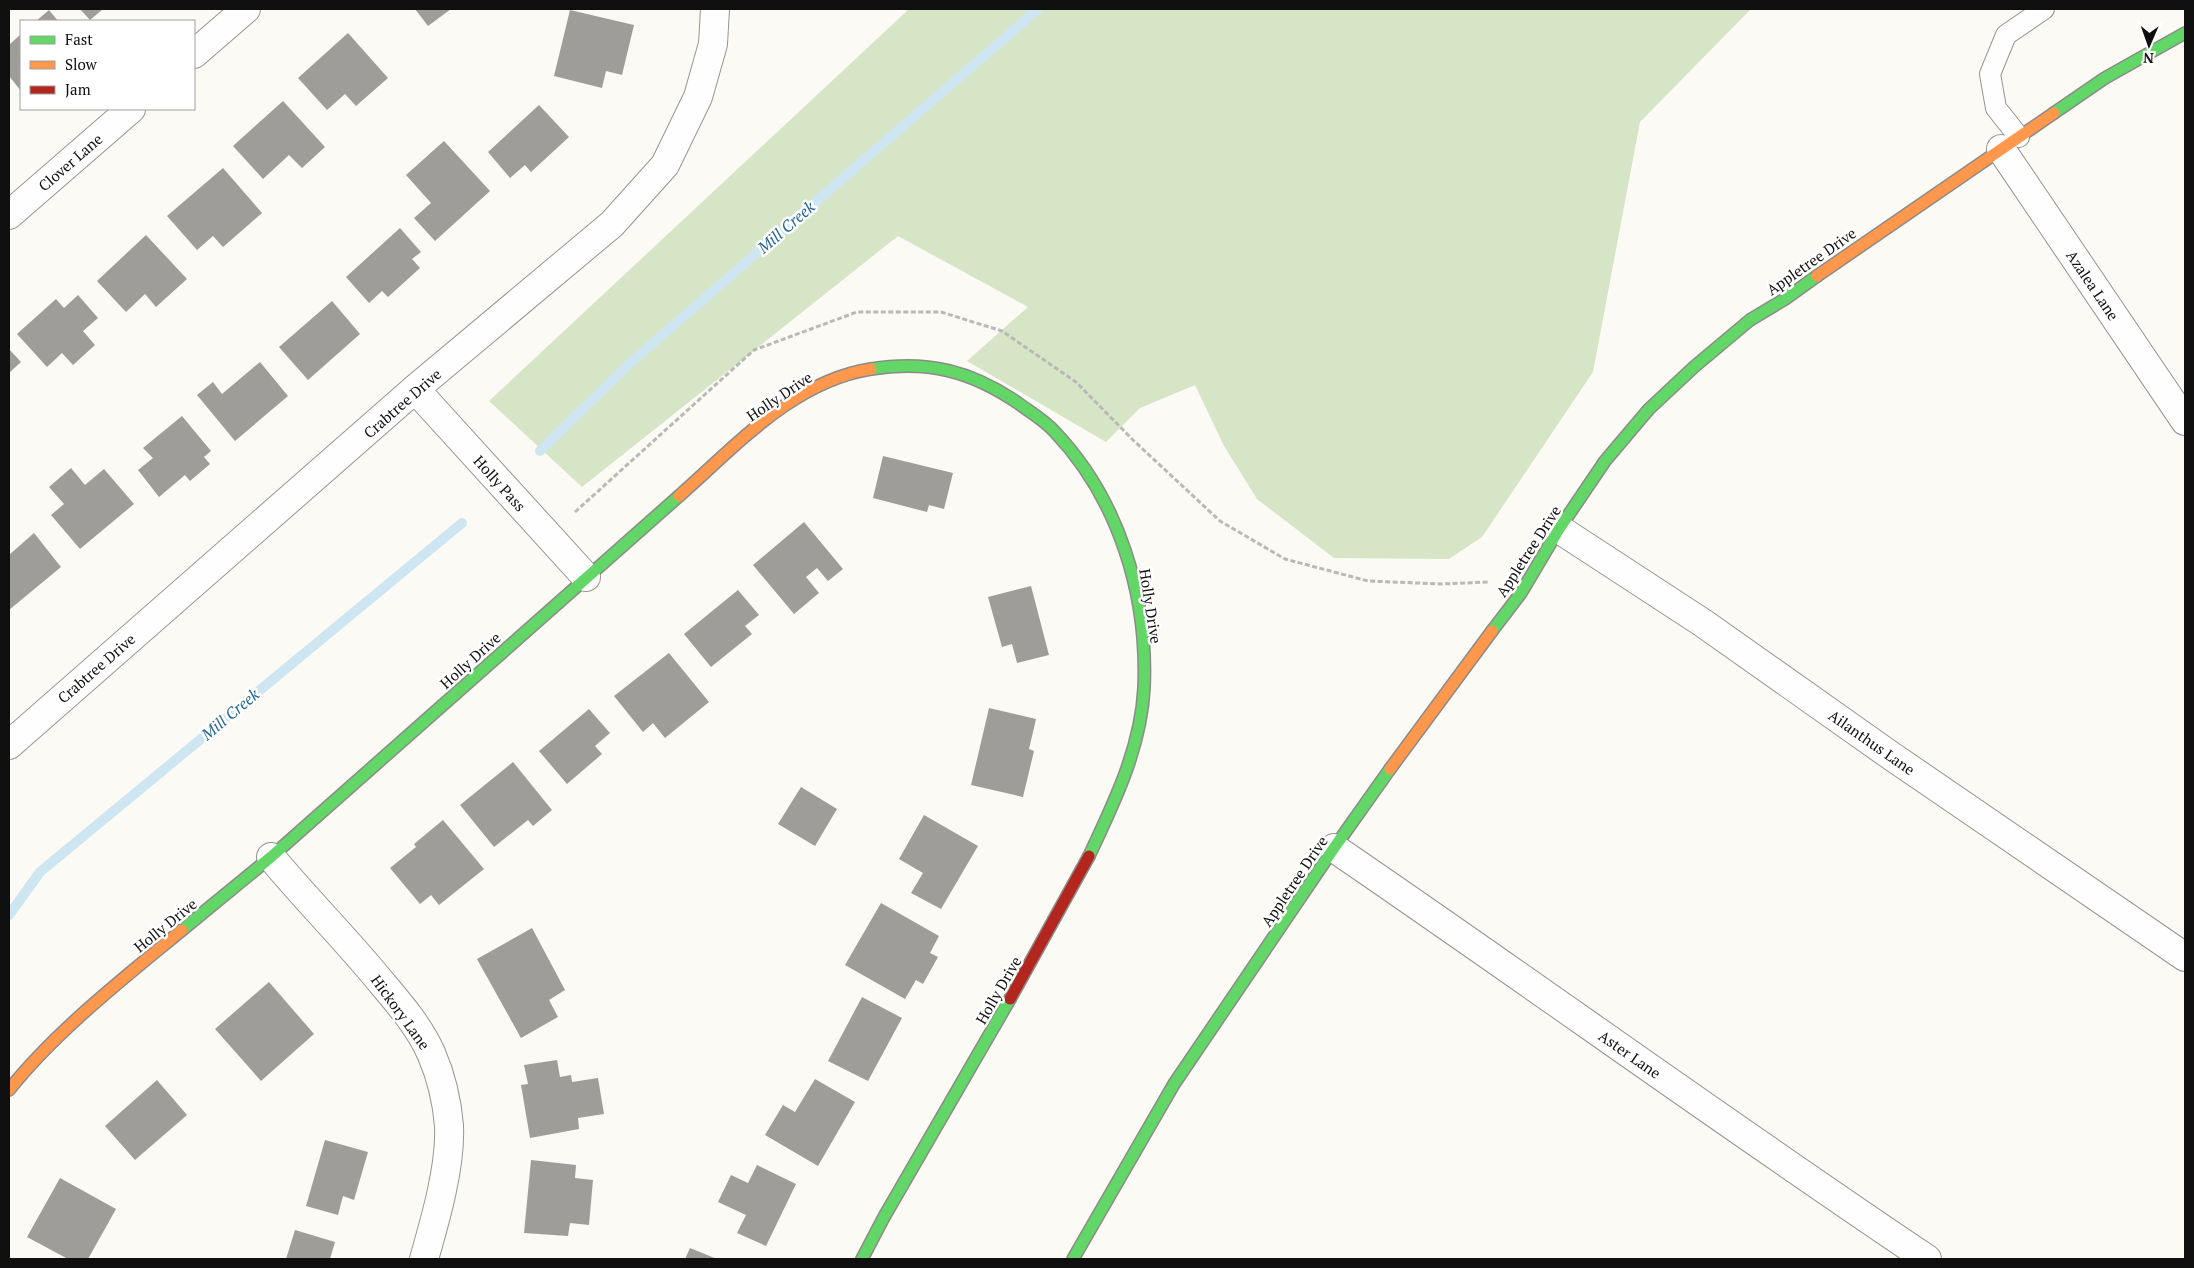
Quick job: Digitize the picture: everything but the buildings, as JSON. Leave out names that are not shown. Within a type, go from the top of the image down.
[{"type":"street","points":[[195,53],[246,9]]},
{"type":"street","name":"Crabtree Drive","points":[[9,745],[415,389],[612,224],[657,176],[672,151],[698,97],[713,44],[715,9]]},
{"type":"street","name":"Appletree Drive","points":[[1073,1259],[1174,1084],[1334,848],[1444,694],[1520,594],[1559,529],[1605,461],[1649,409],[1694,367],[1750,320],[1785,299],[1864,242],[2105,78],[2185,33]]},
{"type":"street","name":"Clover Lane","points":[[9,215],[130,110]]},
{"type":"street","name":"Azalea Lane","points":[[2010,143],[2185,421]]},
{"type":"street","name":"Holly Drive","points":[[9,1090],[33,1060],[138,966],[271,857],[755,429],[812,388],[852,371],[886,365],[926,366],[954,370],[1000,390],[1052,428],[1077,457],[1114,520],[1128,555],[1142,623],[1144,674],[1139,728],[1131,757],[1108,817],[1076,885],[884,1217],[862,1259]]},
{"type":"street","name":"Holly Pass","points":[[415,389],[586,577]]},
{"type":"street","name":"Ailanthus Lane","points":[[1559,529],[1703,623],[1887,753],[2185,957]]},
{"type":"street","name":"Aster Lane","points":[[1334,848],[1470,940],[1832,1195],[1927,1259]]},
{"type":"street","name":"Hickory Lane","points":[[271,857],[304,896],[335,927],[397,1000],[418,1030],[430,1052],[445,1090],[449,1127],[447,1165],[424,1259]]},
{"type":"lane","points":[[2010,143],[1996,108],[1990,74],[2006,35],[2044,9]]},
{"type":"green space","points":[[909,9],[1751,9],[1640,122],[1593,372],[1482,537],[1449,559],[1334,558],[1257,499],[1224,446],[1195,385],[1140,408],[1106,442],[967,361],[1028,307],[898,236],[582,487],[489,401]]},
{"type":"waterway","name":"Mill Creek","points":[[540,451],[630,363],[1038,9]]},
{"type":"waterway","name":"Mill Creek","points":[[9,915],[40,872],[462,523]]},
{"type":"traffic: fast","points":[[2054,113],[2105,78],[2185,33]]},
{"type":"traffic: fast","points":[[1492,631],[1521,593],[1559,529],[1605,461],[1649,409],[1694,367],[1750,320],[1785,299],[1817,276]]},
{"type":"traffic: fast","points":[[871,369],[911,366],[930,367],[966,376],[1001,392],[1037,416],[1054,431],[1077,458],[1096,487],[1112,518],[1125,550],[1141,618],[1144,688],[1142,710],[1132,754],[1117,795],[1089,856]]},
{"type":"traffic: fast","points":[[182,930],[271,857],[679,496]]},
{"type":"traffic: fast","points":[[1073,1259],[1174,1084],[1334,848],[1390,769]]},
{"type":"traffic: fast","points":[[862,1259],[884,1217],[1010,999]]},
{"type":"traffic: slow","points":[[1817,276],[2054,113]]},
{"type":"traffic: slow","points":[[679,496],[744,437],[791,401],[816,387],[843,376],[871,369]]},
{"type":"traffic: slow","points":[[1390,769],[1492,631]]},
{"type":"traffic: slow","points":[[9,1090],[69,1026],[182,930]]},
{"type":"traffic: jam","points":[[1010,999],[1089,856]]}]
